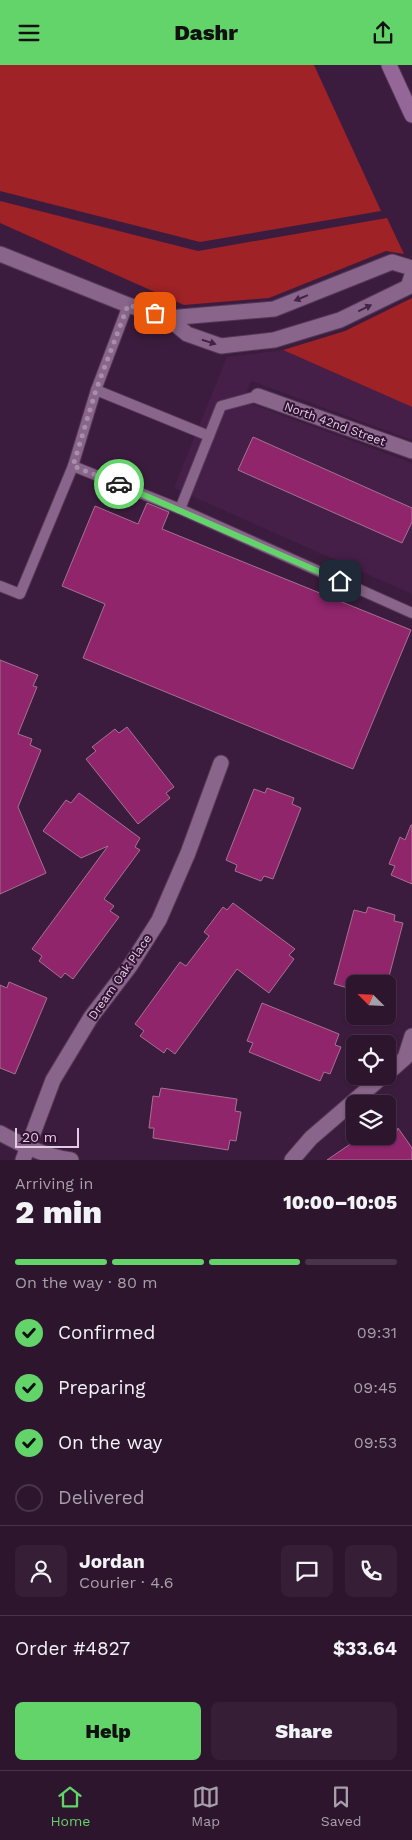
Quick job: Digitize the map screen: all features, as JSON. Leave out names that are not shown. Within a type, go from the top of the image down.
[{"type":"main road","points":[[389,65],[412,115]]},
{"type":"street","points":[[0,254],[128,305],[168,318],[274,309],[392,262],[412,268]]},
{"type":"street","points":[[168,318],[187,335],[221,346],[274,340],[340,320],[408,287],[412,275]]},
{"type":"street","name":"North 42nd Street","points":[[258,396],[412,451]]},
{"type":"street","name":"Dream Oak Place","points":[[25,1154],[54,1080],[91,1017],[130,966],[159,920],[188,853],[221,763]]},
{"type":"street","points":[[396,1066],[405,1058],[411,1042]]},
{"type":"street","points":[[292,1160],[311,1138],[373,1085]]},
{"type":"street","points":[[0,1133],[25,1154],[72,1160]]},
{"type":"lane","points":[[0,586],[20,594],[73,466],[96,390],[128,305]]},
{"type":"lane","points":[[96,390],[209,436]]},
{"type":"lane","points":[[180,509],[221,406],[258,396]]},
{"type":"lane","points":[[73,466],[180,509],[412,613]]},
{"type":"shaded area","points":[[0,65],[314,65],[381,211],[200,242],[0,191]]},
{"type":"shaded area","points":[[0,201],[198,251],[387,218],[404,254],[386,251],[269,298],[184,305],[0,223]]},
{"type":"shaded area","points":[[412,298],[412,407],[283,350],[345,331]]},
{"type":"shaded area","points":[[283,350],[412,407],[412,440],[251,381],[243,401],[412,463],[412,594],[174,488],[227,357]]},
{"type":"building","points":[[253,437],[412,508],[412,522],[402,543],[238,470]]},
{"type":"building","points":[[147,503],[169,512],[162,529],[411,630],[353,769],[83,658],[105,604],[62,586],[95,506],[138,524]]},
{"type":"building","points":[[0,660],[38,675],[33,686],[37,687],[18,734],[32,739],[30,745],[41,750],[18,807],[46,873],[0,894]]},
{"type":"building","points":[[127,727],[174,787],[166,793],[170,798],[138,824],[86,759],[96,751],[92,747],[115,729],[119,733]]},
{"type":"building","points":[[267,788],[294,798],[292,804],[301,808],[273,879],[264,876],[261,881],[235,871],[237,865],[226,860],[254,789],[265,793]]},
{"type":"building","points":[[79,793],[140,838],[135,847],[140,850],[104,899],[114,906],[110,911],[119,917],[73,979],[65,973],[61,978],[39,961],[42,956],[32,949],[108,846],[81,858],[43,831],[66,800],[71,803]]},
{"type":"building","points":[[411,825],[412,884],[391,875],[395,866],[389,864],[400,837],[405,840]]},
{"type":"building","points":[[233,903],[295,949],[289,955],[294,959],[269,993],[237,969],[175,1054],[167,1048],[164,1053],[140,1036],[144,1031],[135,1024],[180,962],[186,966],[209,936],[204,932],[223,907],[227,910]]},
{"type":"building","points":[[368,907],[395,915],[394,921],[403,923],[389,975],[346,975],[346,987],[334,984],[354,910],[366,913]]},
{"type":"building","points":[[9,982],[47,998],[15,1074],[0,1068],[0,985],[7,988]]},
{"type":"building","points":[[262,1003],[339,1034],[335,1045],[341,1047],[330,1074],[324,1072],[320,1081],[249,1052],[253,1043],[247,1041]]},
{"type":"building","points":[[161,1088],[237,1099],[235,1111],[241,1112],[236,1141],[230,1140],[228,1150],[153,1138],[154,1128],[149,1128],[153,1096],[159,1097]]},
{"type":"building","points":[[398,1128],[412,1148],[412,1160],[327,1160],[349,1145],[396,1145]]},
{"type":"way so far","points":[[119,484],[73,466],[96,390],[128,305],[155,313]]},
{"type":"route","points":[[119,484],[180,509],[340,581]]}]
